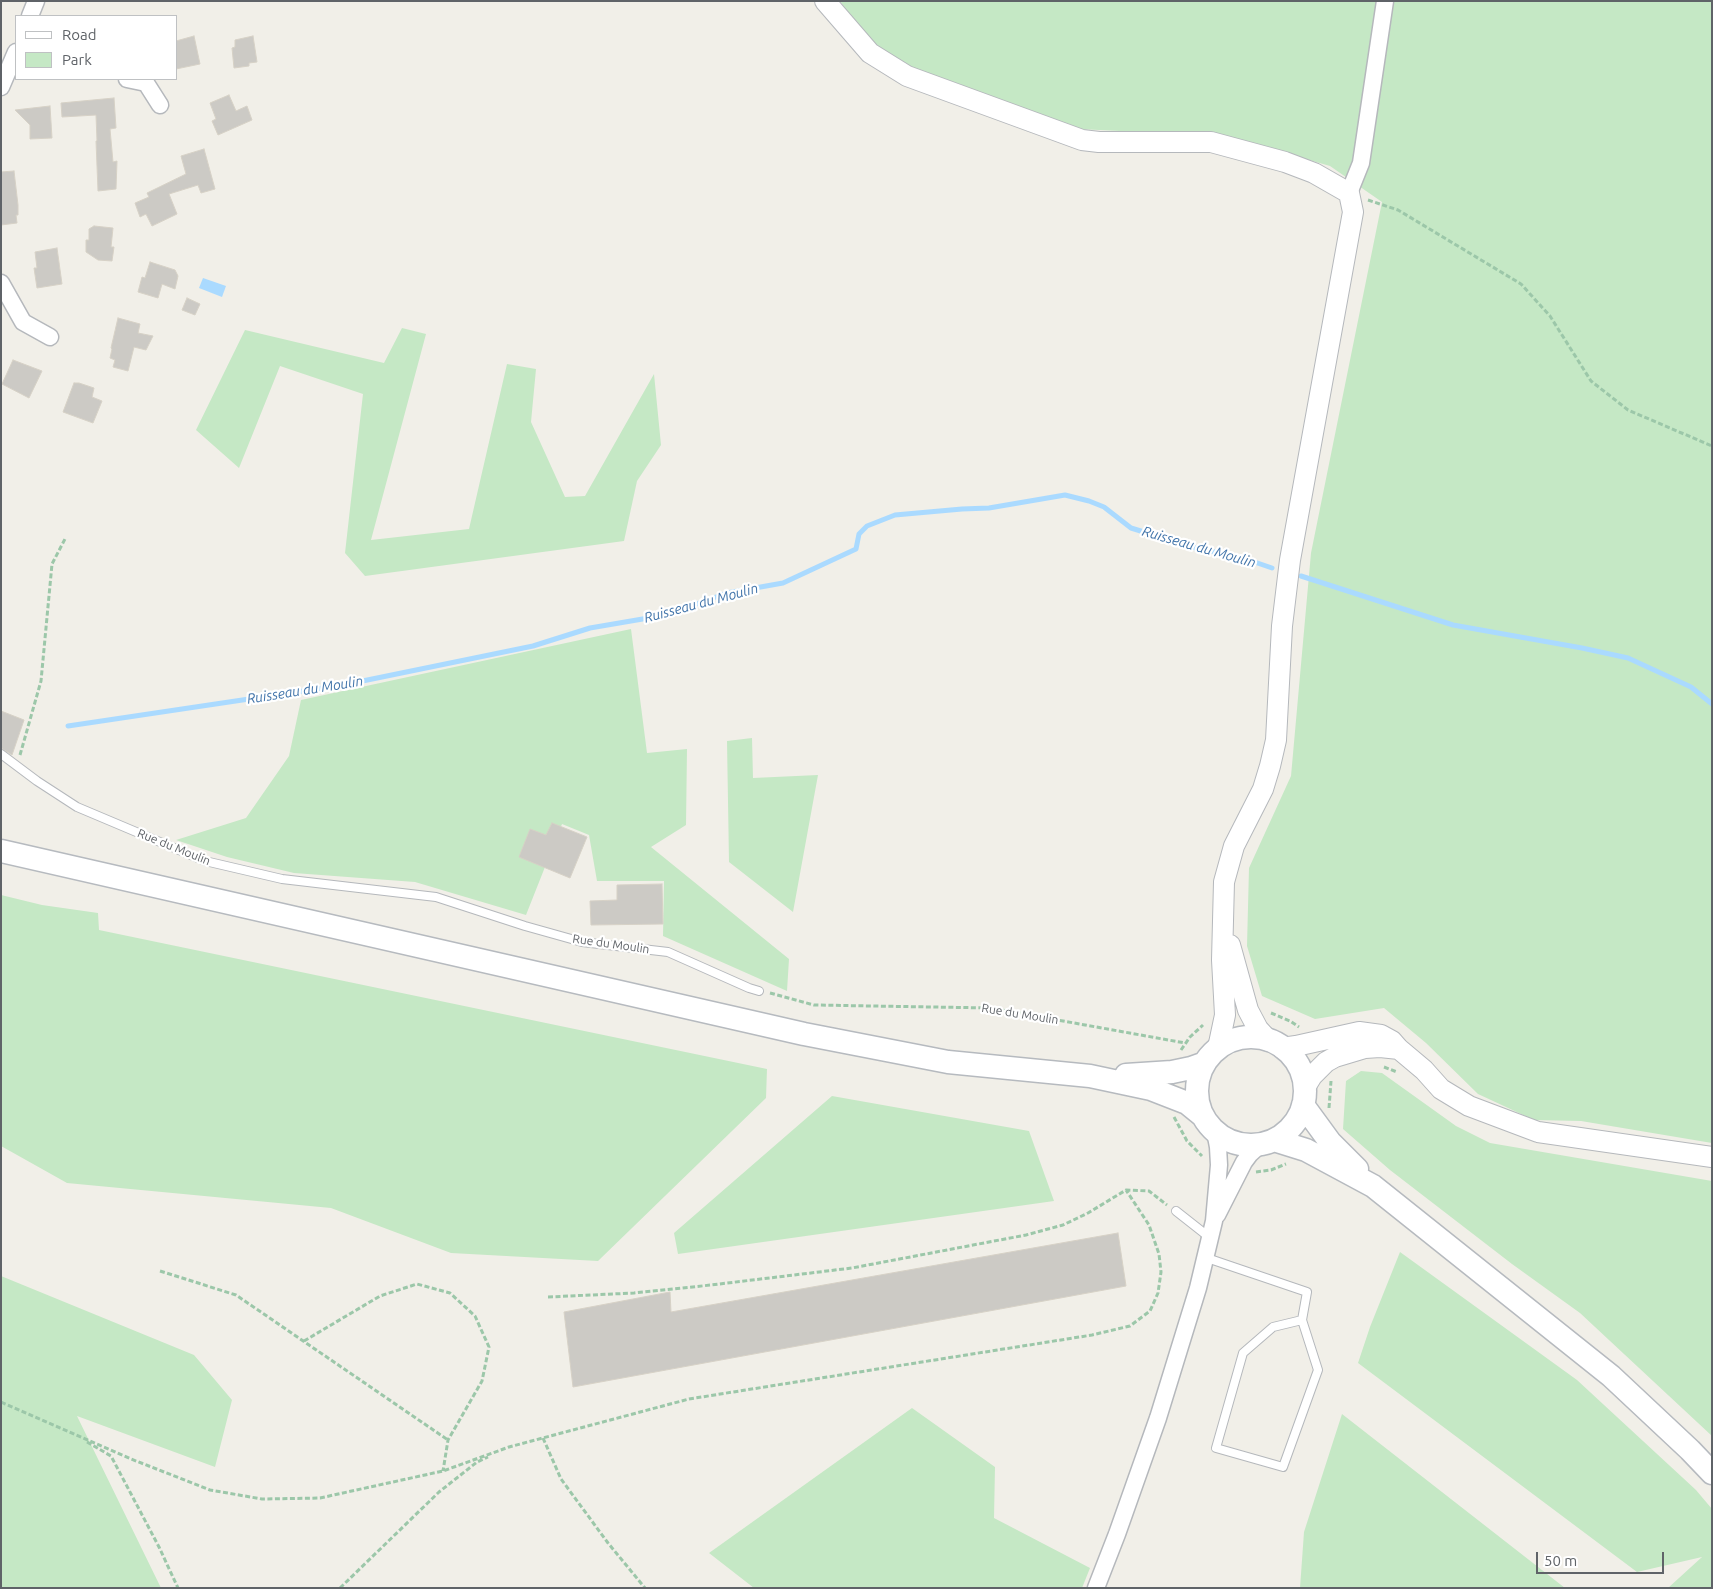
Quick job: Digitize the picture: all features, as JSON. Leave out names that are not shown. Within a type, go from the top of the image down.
[{"type":"main road","points":[[1,851],[804,1034],[948,1062],[1090,1076],[1151,1088],[1187,1102],[1209,1124],[1237,1143],[1253,1145],[1267,1142],[1290,1128],[1298,1117],[1303,1097],[1300,1069],[1292,1057],[1276,1044],[1262,1039],[1247,1038],[1232,1041],[1212,1056],[1191,1068],[1162,1073],[1090,1076]]},
{"type":"main road","points":[[1209,1124],[1198,1098],[1197,1089],[1198,1080],[1212,1056]]},
{"type":"main road","points":[[1303,1097],[1330,1142],[1373,1186],[1611,1376],[1712,1473]]},
{"type":"main road","points":[[1267,1142],[1306,1150],[1373,1186]]},
{"type":"street","points":[[30,15],[36,1]]},
{"type":"street","points":[[825,1],[870,53],[907,76],[1082,140],[1099,142],[1211,142],[1285,162],[1314,173],[1348,193]]},
{"type":"street","points":[[1212,1056],[1225,1015],[1222,916],[1224,882],[1234,846],[1263,789],[1276,740],[1282,626],[1290,560],[1353,212],[1348,193],[1361,163],[1385,1]]},
{"type":"street","points":[[1,87],[15,54]]},
{"type":"street","points":[[131,80],[146,84],[160,105]]},
{"type":"street","points":[[1,283],[23,322],[50,337]]},
{"type":"street","points":[[1222,916],[1244,1000],[1258,1029],[1276,1044],[1296,1046],[1359,1032],[1381,1035],[1392,1041],[1424,1070],[1441,1089],[1468,1106],[1538,1132],[1712,1157]]},
{"type":"street","points":[[1303,1097],[1312,1076],[1326,1062],[1335,1057],[1350,1051],[1380,1046],[1399,1049]]},
{"type":"street","points":[[1209,1124],[1218,1147],[1219,1165],[1214,1221]]},
{"type":"street","points":[[1096,1588],[1158,1418],[1198,1288],[1214,1221],[1244,1162],[1250,1154],[1267,1142]]},
{"type":"lane","name":"Rue du Moulin","points":[[1,754],[77,807],[205,861],[282,879],[436,897],[524,926],[582,942],[668,952],[759,991]]},
{"type":"lane","points":[[1176,1211],[1209,1237]]},
{"type":"lane","points":[[1204,1257],[1307,1292],[1302,1320],[1318,1370],[1283,1467],[1216,1448],[1242,1352],[1274,1327],[1302,1320]]},
{"type":"path","points":[[1348,193],[1398,210],[1521,284],[1550,316],[1590,381],[1628,410],[1712,446]]},
{"type":"path","points":[[16,766],[41,681],[52,564],[66,537]]},
{"type":"path","name":"Rue du Moulin","points":[[759,991],[814,1005],[991,1008],[1185,1043]]},
{"type":"path","points":[[1265,1012],[1285,1019],[1303,1031]]},
{"type":"path","points":[[1177,1057],[1185,1043],[1196,1031],[1210,1021]]},
{"type":"path","points":[[1328,1114],[1331,1097],[1330,1078]]},
{"type":"path","points":[[1172,1113],[1187,1141],[1205,1158]]},
{"type":"path","points":[[1253,1172],[1271,1170],[1289,1162]]},
{"type":"path","points":[[548,1298],[711,1286],[862,1266],[1026,1235],[1063,1224],[1126,1190],[1149,1191],[1176,1211]]},
{"type":"path","points":[[1,1402],[131,1459],[210,1490],[262,1499],[320,1498],[443,1471],[509,1447],[689,1399],[1092,1335],[1130,1326],[1150,1311],[1158,1293],[1161,1272],[1159,1254],[1149,1225],[1126,1190]]},
{"type":"path","points":[[160,1271],[236,1295],[448,1440]]},
{"type":"path","points":[[304,1341],[380,1296],[417,1284],[450,1293],[475,1316],[489,1347],[482,1381],[448,1440],[443,1471]]},
{"type":"path","points":[[75,1435],[112,1456],[178,1588]]},
{"type":"path","points":[[543,1438],[561,1479],[644,1588]]},
{"type":"path","points":[[340,1588],[439,1492],[477,1462],[509,1447]]},
{"type":"green space","points":[[840,1],[1712,1],[1712,1143],[1581,1121],[1534,1120],[1478,1094],[1426,1043],[1384,1008],[1315,1019],[1262,996],[1247,946],[1249,868],[1291,776],[1311,553],[1382,202],[1330,166],[1226,136],[1078,129],[931,79],[868,41]]},
{"type":"green space","points":[[402,328],[426,334],[371,540],[469,529],[507,364],[536,369],[531,422],[565,497],[585,496],[654,374],[661,445],[637,481],[624,541],[365,576],[345,553],[363,394],[280,366],[239,468],[196,430],[245,330],[384,363]]},
{"type":"green space","points":[[631,629],[647,753],[687,749],[686,825],[651,847],[789,959],[787,991],[663,936],[664,881],[597,881],[589,835],[562,824],[526,915],[415,882],[294,873],[227,857],[176,840],[246,818],[289,756],[301,700]]},
{"type":"green space","points":[[752,738],[753,778],[818,775],[793,912],[729,862],[727,741]]},
{"type":"green space","points":[[1,895],[42,905],[98,913],[99,930],[767,1069],[766,1098],[598,1261],[451,1253],[331,1208],[67,1183],[1,1146]]},
{"type":"green space","points":[[1361,1071],[1382,1073],[1456,1126],[1490,1143],[1712,1181],[1712,1436],[1580,1313],[1512,1264],[1390,1170],[1343,1129],[1346,1081]]},
{"type":"green space","points":[[832,1096],[1029,1131],[1054,1201],[678,1254],[674,1233]]},
{"type":"green space","points":[[1400,1252],[1577,1380],[1696,1490],[1712,1509],[1712,1588],[1668,1588],[1702,1557],[1637,1572],[1358,1363],[1370,1327]]},
{"type":"green space","points":[[1,1276],[194,1355],[232,1400],[215,1467],[77,1416],[161,1588],[1,1588]]},
{"type":"green space","points":[[912,1408],[995,1467],[994,1518],[1090,1568],[1082,1588],[754,1588],[709,1553]]},
{"type":"green space","points":[[1342,1414],[1565,1588],[1300,1588],[1304,1532]]},
{"type":"water","points":[[203,278],[226,286],[222,297],[199,288]]},
{"type":"building","points":[[194,36],[200,64],[178,69],[178,40]]},
{"type":"building","points":[[253,36],[257,62],[249,63],[249,66],[234,68],[232,48],[235,47],[235,40]]},
{"type":"building","points":[[229,95],[236,111],[247,106],[252,120],[218,135],[212,121],[216,119],[210,103]]},
{"type":"building","points":[[114,98],[116,128],[110,129],[113,162],[117,161],[116,189],[98,191],[96,115],[62,117],[61,103]]},
{"type":"building","points":[[50,106],[52,138],[30,139],[30,125],[15,110]]},
{"type":"building","points":[[204,149],[215,189],[201,193],[198,185],[169,194],[177,214],[152,226],[146,214],[140,217],[135,203],[149,197],[147,193],[186,174],[181,156]]},
{"type":"building","points":[[14,171],[18,205],[17,223],[1,225],[1,172]]},
{"type":"building","points":[[94,226],[113,228],[111,247],[114,247],[112,261],[98,260],[86,252],[86,240],[89,240],[89,229]]},
{"type":"building","points":[[57,248],[62,284],[37,288],[34,268],[37,268],[35,252]]},
{"type":"building","points":[[150,262],[175,270],[178,276],[175,289],[162,284],[158,298],[138,292],[142,277],[145,278]]},
{"type":"building","points":[[187,298],[200,304],[195,315],[182,310]]},
{"type":"building","points":[[118,318],[140,324],[138,333],[153,336],[146,350],[134,347],[128,371],[113,367],[115,360],[110,358]]},
{"type":"building","points":[[13,360],[42,371],[29,398],[2,384]]},
{"type":"building","points":[[74,383],[94,388],[92,397],[102,401],[93,423],[63,412]]},
{"type":"building","points":[[1,711],[24,720],[12,755],[1,748]]},
{"type":"building","points":[[552,823],[587,837],[570,878],[519,857],[530,829],[546,835]]},
{"type":"building","points":[[662,884],[663,924],[591,925],[590,901],[617,900],[617,885]]},
{"type":"building","points":[[1118,1233],[1126,1286],[573,1387],[564,1312],[670,1292],[671,1312]]},
{"type":"waterway","name":"Ruisseau du Moulin","points":[[68,726],[343,685],[533,646],[590,628],[666,615],[727,593],[783,583],[856,549],[859,534],[867,526],[895,515],[989,508],[1065,495],[1104,507],[1131,528],[1199,549],[1240,557],[1272,568]]},
{"type":"waterway","name":"Ruisseau du Moulin","points":[[1301,576],[1453,625],[1628,658],[1691,687],[1712,704]]}]
